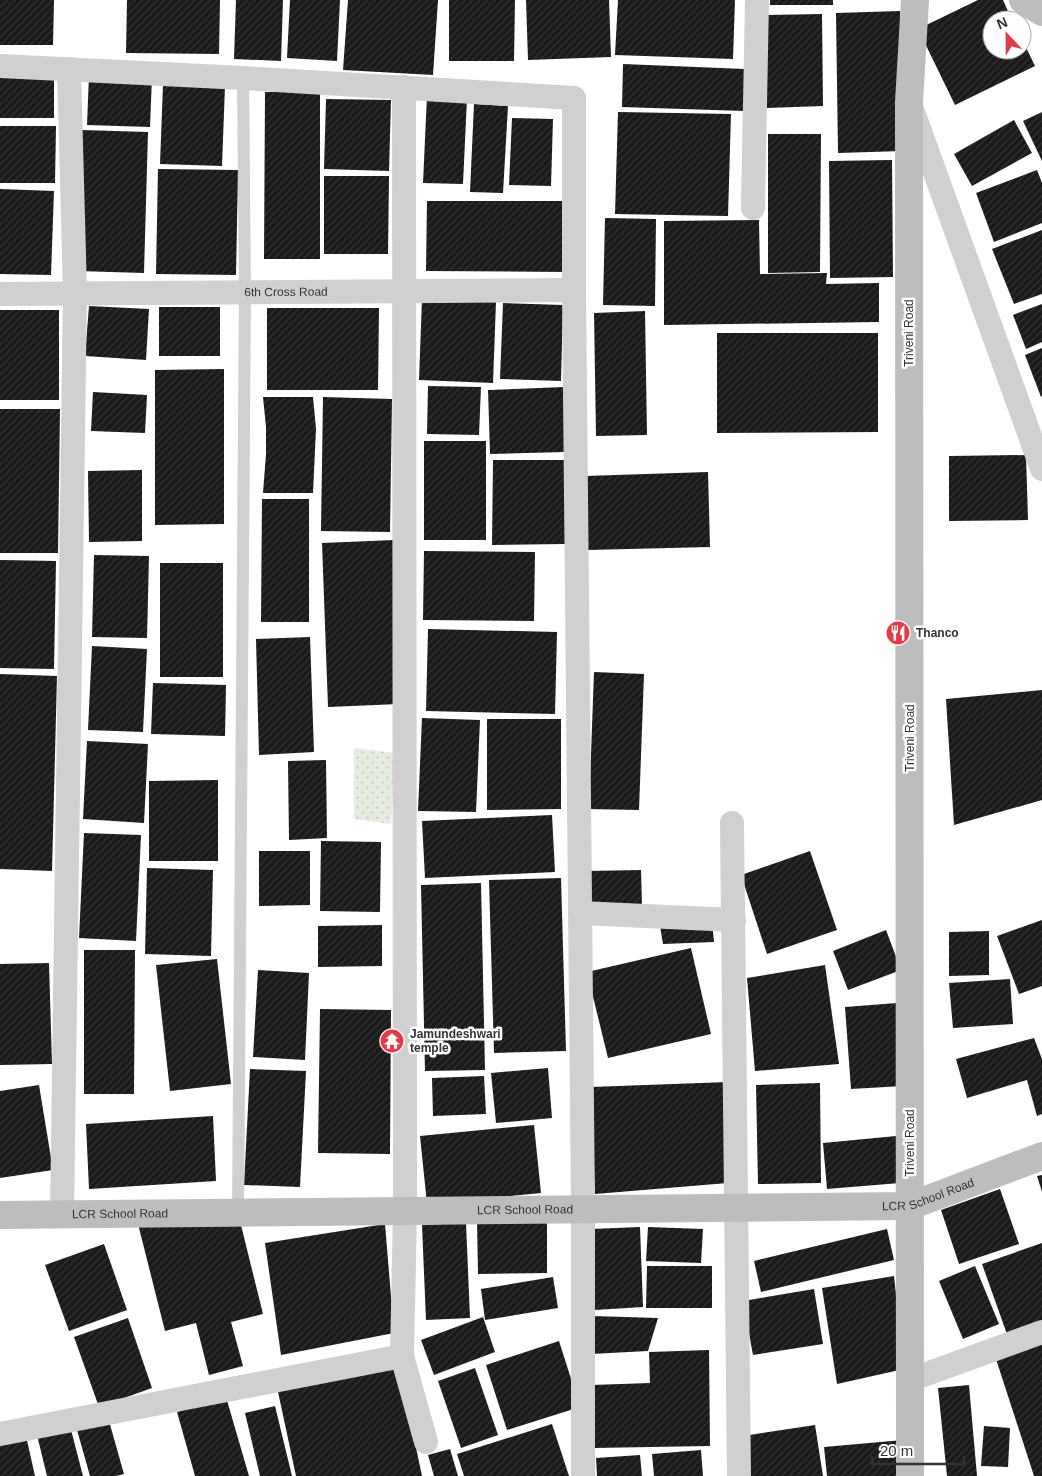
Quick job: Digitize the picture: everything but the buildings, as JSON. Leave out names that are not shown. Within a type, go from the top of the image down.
[{"type":"street","points":[[753,208],[757,0]]},
{"type":"street","name":"Triveni Road","points":[[910,1476],[909,102],[916,0]]},
{"type":"street","points":[[1023,0],[1042,12]]},
{"type":"street","points":[[0,66],[243,78],[574,98],[574,290],[583,1209],[583,1476]]},
{"type":"street","points":[[62,1214],[75,293],[69,69]]},
{"type":"street","points":[[404,87],[405,1211],[402,1356],[426,1442]]},
{"type":"street","points":[[909,102],[1042,469]]},
{"type":"street","name":"6th Cross Road","points":[[0,294],[574,290]]},
{"type":"street","points":[[732,824],[739,1476]]},
{"type":"street","points":[[580,913],[734,920]]},
{"type":"street","name":"LCR School Road","points":[[0,1215],[910,1206],[1042,1156]]},
{"type":"street","points":[[910,1380],[1042,1332]]},
{"type":"street","points":[[0,1434],[402,1356]]},
{"type":"lane","points":[[238,1213],[245,292],[243,78]]},
{"type":"shaded area","points":[[354,748],[395,753],[391,824],[354,819]]},
{"type":"place","name":"Thanco","points":[[898,633]]},
{"type":"place","name":"Jamundeshwari temple","points":[[392,1041]]}]
